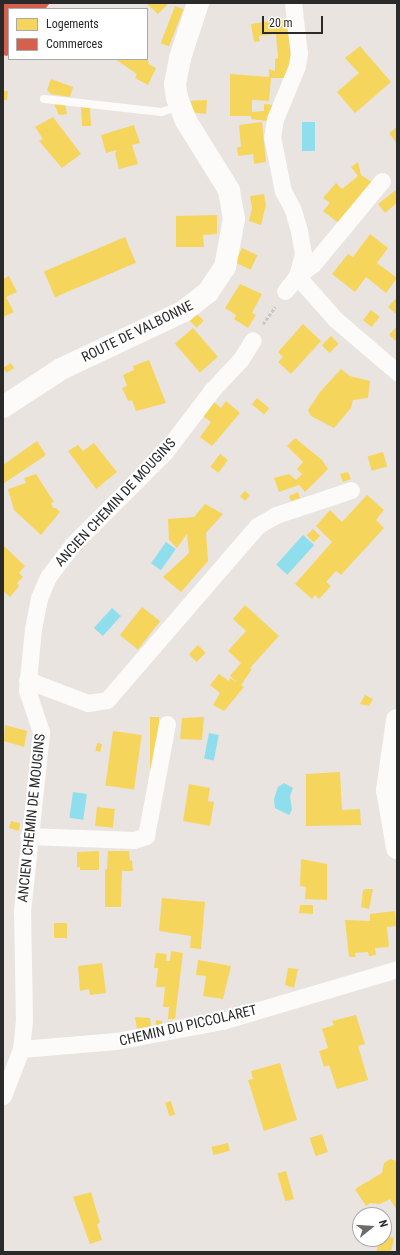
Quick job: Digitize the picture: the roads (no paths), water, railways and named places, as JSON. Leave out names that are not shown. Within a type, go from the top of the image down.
[{"type":"street","name":"ROUTE DE VALBONNE","points":[[3,407],[61,369],[184,311],[208,292],[218,280],[229,253],[234,219],[232,203],[229,190],[180,107],[175,84],[176,73],[198,3]]},
{"type":"street","points":[[293,3],[299,53],[298,66],[275,119],[272,137],[283,191],[293,210],[299,231],[303,254],[297,276]]},
{"type":"street","points":[[285,291],[297,276],[313,264],[382,181]]},
{"type":"street","points":[[297,276],[335,319],[397,372]]},
{"type":"street","name":"ANCIEN CHEMIN DE MOUGINS","points":[[3,1096],[21,1049],[25,997],[22,911],[28,836],[41,732],[38,720],[29,701],[27,680],[39,598],[48,577],[72,545],[165,452],[212,390],[241,359],[253,340]]},
{"type":"street","points":[[27,680],[88,702],[107,700],[257,526],[276,515],[352,490]]},
{"type":"street","points":[[397,720],[387,790],[397,848]]},
{"type":"street","points":[[28,836],[134,840],[146,836],[167,724]]},
{"type":"street","name":"CHEMIN DU PICCOLARET","points":[[21,1049],[116,1042],[222,1020],[397,969]]},
{"type":"lane","points":[[44,99],[162,112],[180,107]]},
{"type":"water","points":[[302,122],[315,122],[315,151],[302,151]]},
{"type":"water","points":[[303,535],[314,545],[287,575],[276,565]]},
{"type":"water","points":[[166,542],[176,549],[161,570],[151,563]]},
{"type":"water","points":[[112,608],[121,616],[103,636],[94,628]]},
{"type":"water","points":[[209,733],[219,735],[214,760],[204,759]]},
{"type":"water","points":[[284,783],[293,788],[290,796],[292,810],[289,815],[275,808],[274,799],[278,787]]},
{"type":"water","points":[[73,792],[87,794],[83,820],[69,818]]}]
